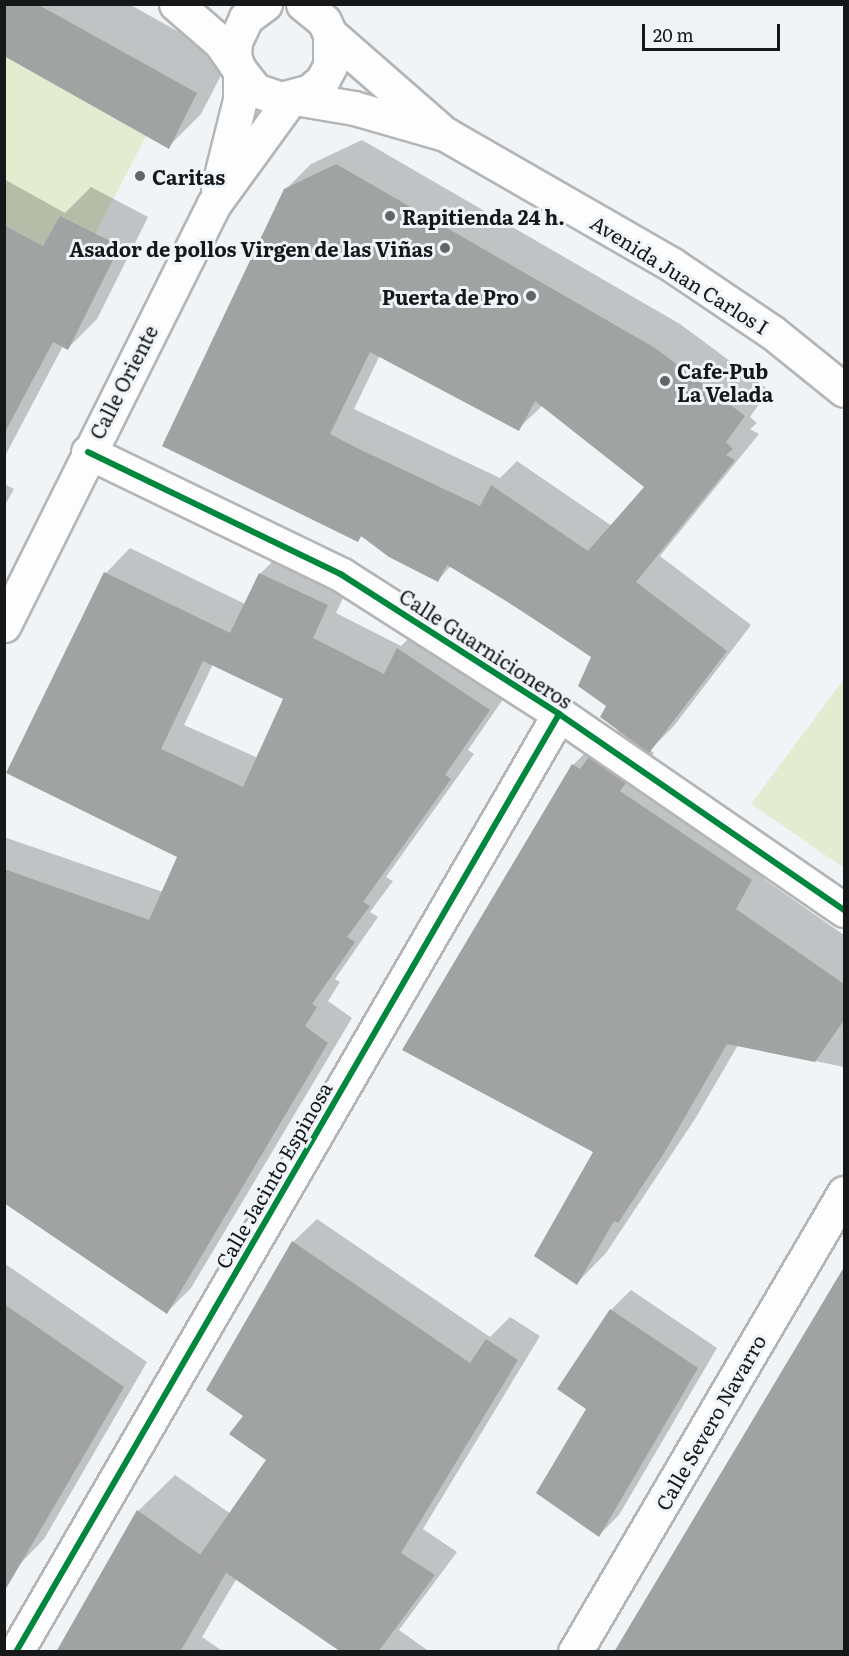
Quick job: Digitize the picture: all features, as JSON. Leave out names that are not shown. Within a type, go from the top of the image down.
[{"type":"street","points":[[176,4],[220,42],[255,90],[267,96],[354,108],[445,134]]},
{"type":"street","name":"Calle Oriente","points":[[214,204],[240,100],[239,70],[234,55],[239,30],[246,18],[265,4]]},
{"type":"street","points":[[321,16],[445,134]]},
{"type":"street","name":"Calle Oriente","points":[[4,625],[88,452],[214,204],[293,98],[310,91],[326,73],[333,50],[321,16]]},
{"type":"street","name":"Avenida Juan Carlos I","points":[[445,134],[671,264],[772,332],[844,390]]},
{"type":"street","name":"Calle Guarnicioneros","points":[[88,452],[342,575],[559,714],[844,910]]},
{"type":"street","name":"Calle Jacinto Espinosa","points":[[16,1652],[559,714]]},
{"type":"street","name":"Calle Severo Navarro","points":[[575,1652],[844,1192]]},
{"type":"green space","points":[[5,56],[146,136],[95,234],[60,216],[43,246],[5,225]]},
{"type":"green space","points":[[844,679],[844,868],[751,804]]},
{"type":"building","points":[[4,4],[37,4],[197,93],[169,149],[4,56]]},
{"type":"building","points":[[336,164],[655,348],[745,416],[726,442],[733,449],[726,455],[735,460],[636,582],[727,651],[649,753],[600,717],[606,706],[578,686],[591,657],[516,607],[447,565],[438,582],[389,557],[361,536],[358,542],[162,446],[284,189]],"holes":[[[370,352],[519,431],[535,401],[644,487],[588,551],[491,485],[480,506],[330,434]]]},
{"type":"building","points":[[60,216],[120,246],[68,350],[53,342],[4,434],[4,225],[43,246]]},
{"type":"building","points":[[104,572],[230,633],[259,573],[328,605],[313,638],[384,674],[397,648],[490,710],[445,775],[451,779],[363,902],[370,906],[347,937],[355,942],[312,1004],[317,1007],[305,1026],[328,1043],[167,1314],[4,1203],[4,869],[149,920],[177,857],[6,773]],"holes":[[[203,661],[283,699],[243,787],[161,749]]]},
{"type":"building","points":[[589,757],[626,783],[620,791],[752,880],[736,909],[844,984],[844,1020],[815,1062],[727,1044],[666,1150],[618,1223],[614,1221],[577,1285],[534,1256],[593,1152],[402,1050],[572,764],[580,769]]},
{"type":"building","points":[[292,1241],[470,1363],[486,1339],[518,1360],[401,1553],[435,1575],[378,1652],[341,1652],[200,1555],[266,1460],[229,1434],[243,1416],[206,1390]]},
{"type":"building","points":[[844,1267],[844,1652],[614,1652]]},
{"type":"building","points":[[4,1304],[124,1387],[4,1592]]},
{"type":"building","points":[[610,1309],[698,1368],[599,1537],[536,1493],[586,1409],[557,1389]]},
{"type":"building","points":[[137,1510],[226,1573],[180,1652],[56,1652]]},
{"type":"cycle path","points":[[88,452],[342,575],[559,714],[844,910]]},
{"type":"cycle path","points":[[16,1652],[559,714]]},
{"type":"place","name":"Caritas","points":[[140,176]]},
{"type":"place","name":"Rapitienda 24 h.","points":[[390,216]]},
{"type":"place","name":"Asador de pollos Virgen de las Viñas","points":[[445,248]]},
{"type":"place","name":"Puerta de Pro","points":[[531,296]]},
{"type":"place","name":"Cafe-Pub La Velada","points":[[665,381]]}]
